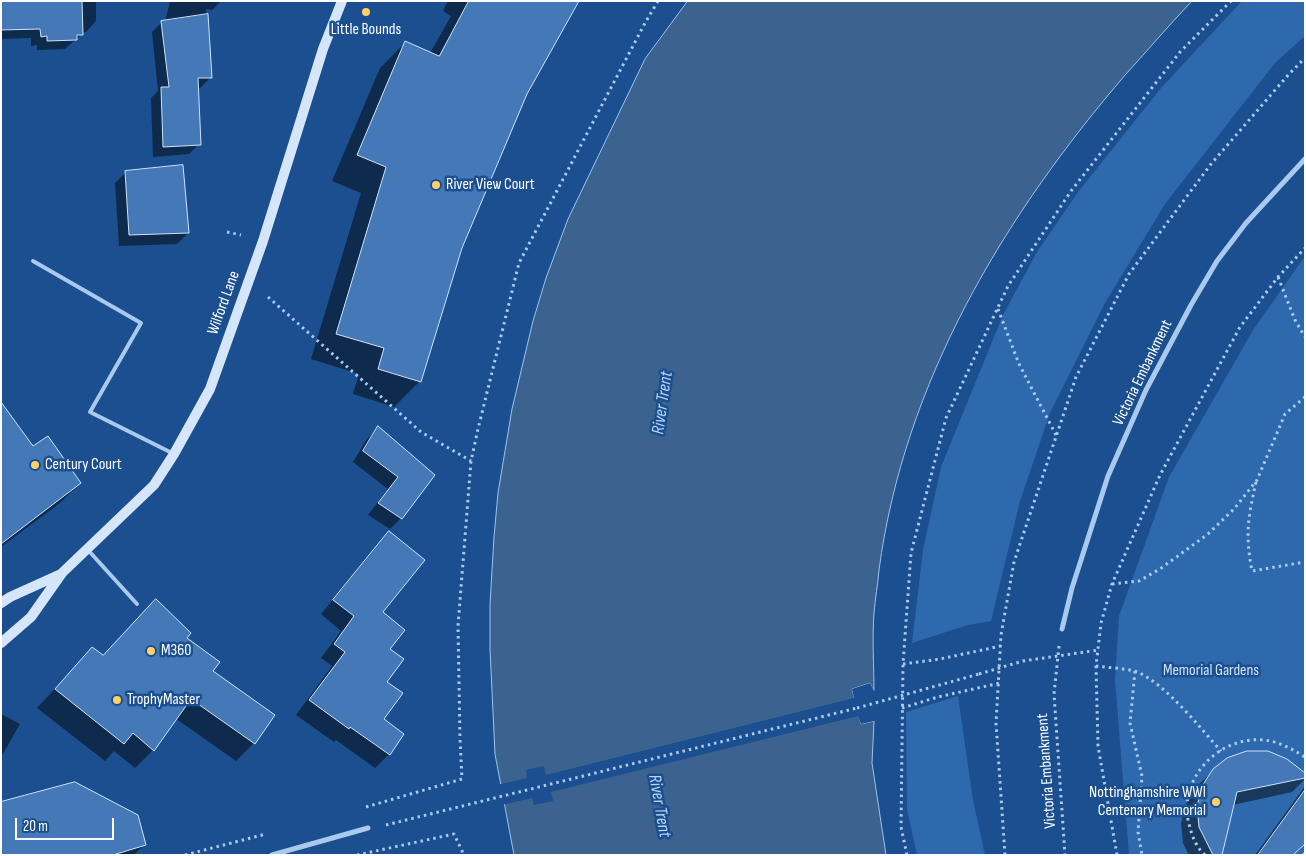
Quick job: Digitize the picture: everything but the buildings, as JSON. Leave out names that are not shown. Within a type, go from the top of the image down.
[{"type":"main road","name":"Wilford Lane","points":[[1,643],[31,617],[62,573],[154,485],[174,454],[210,389],[263,241],[323,50],[342,1]]},
{"type":"main road","name":"Wilford Lane","points":[[1,603],[62,573]]},
{"type":"street","name":"Victoria Embankment","points":[[1062,629],[1072,588],[1108,476],[1146,390],[1191,305],[1217,261],[1246,223],[1305,159]]},
{"type":"street","points":[[272,855],[368,828]]},
{"type":"lane","points":[[33,261],[141,323],[90,412],[174,454]]},
{"type":"lane","points":[[87,550],[137,604]]},
{"type":"path","points":[[363,808],[462,779],[458,626],[471,461],[519,263],[658,1]]},
{"type":"path","points":[[907,855],[901,827],[902,708],[903,664],[912,553],[946,418],[1008,286],[1071,191],[1180,52],[1231,1]]},
{"type":"path","points":[[1005,855],[996,723],[1000,682],[1001,635],[1014,562],[1076,377],[1129,274],[1211,164],[1305,58]]},
{"type":"path","points":[[1117,855],[1098,746],[1096,666],[1103,614],[1112,584],[1160,475],[1240,327],[1278,277],[1305,248]]},
{"type":"path","points":[[1302,252],[1305,256]]},
{"type":"path","points":[[1278,277],[1295,320],[1305,337]]},
{"type":"path","points":[[268,297],[421,432],[471,461]]},
{"type":"path","points":[[998,308],[1019,364],[1056,435]]},
{"type":"path","points":[[1305,397],[1285,414],[1257,480],[1249,513],[1247,538],[1252,571],[1305,562]]},
{"type":"path","points":[[1112,584],[1140,581],[1160,569],[1208,534],[1234,509],[1257,480]]},
{"type":"path","points":[[903,664],[940,659],[1001,646]]},
{"type":"path","points":[[380,826],[857,708],[1000,667],[1057,655],[1099,650]]},
{"type":"path","name":"Victoria Embankment","points":[[1057,655],[1054,694],[1065,855]]},
{"type":"path","points":[[1096,666],[1135,672],[1149,678],[1195,721],[1221,751]]},
{"type":"path","points":[[1135,672],[1130,724],[1142,776],[1138,832],[1142,855]]},
{"type":"path","points":[[902,708],[1000,682]]},
{"type":"path","points":[[1205,855],[1193,839],[1187,815],[1187,801],[1192,781],[1206,761],[1232,744],[1261,740],[1276,742],[1305,757]]},
{"type":"path","points":[[356,855],[454,834],[464,855]]},
{"type":"green space","points":[[1242,1],[1305,1],[1305,36],[1275,63],[1165,204],[1105,303],[1050,413],[1020,501],[991,621],[968,625],[912,643],[923,550],[941,467],[1003,315],[1037,252],[1078,192],[1161,88]]},
{"type":"green space","name":"Memorial Gardens","points":[[1305,256],[1305,855],[1129,855],[1115,680],[1119,616],[1169,477],[1253,330]]},
{"type":"green space","points":[[958,696],[973,800],[985,855],[917,855],[907,809],[906,712]]},
{"type":"water","name":"River Trent","points":[[688,1],[1192,1],[1126,74],[1081,128],[1039,185],[1001,244],[966,305],[936,368],[911,433],[892,501],[879,570],[873,623],[874,692],[870,683],[852,689],[861,724],[874,721],[872,763],[886,855],[514,855],[495,754],[490,649],[490,604],[498,493],[512,409],[533,321],[546,278],[568,219],[645,59]]},
{"type":"pier","points":[[870,683],[874,691],[877,690],[875,694],[872,693],[869,686],[855,690],[862,721],[874,718],[874,721],[861,724],[858,716],[551,792],[553,801],[534,805],[532,798],[502,805],[497,785],[527,778],[526,770],[544,766],[546,775],[854,698],[852,689]]},
{"type":"place","name":"Little Bounds","points":[[366,12]]},
{"type":"place","name":"River View Court","points":[[436,185]]},
{"type":"place","name":"Century Court","points":[[35,465]]},
{"type":"place","name":"M360","points":[[151,651]]},
{"type":"place","name":"TrophyMaster","points":[[117,700]]},
{"type":"place","name":"Nottinghamshire WWI Centenary Memorial","points":[[1216,802]]}]
